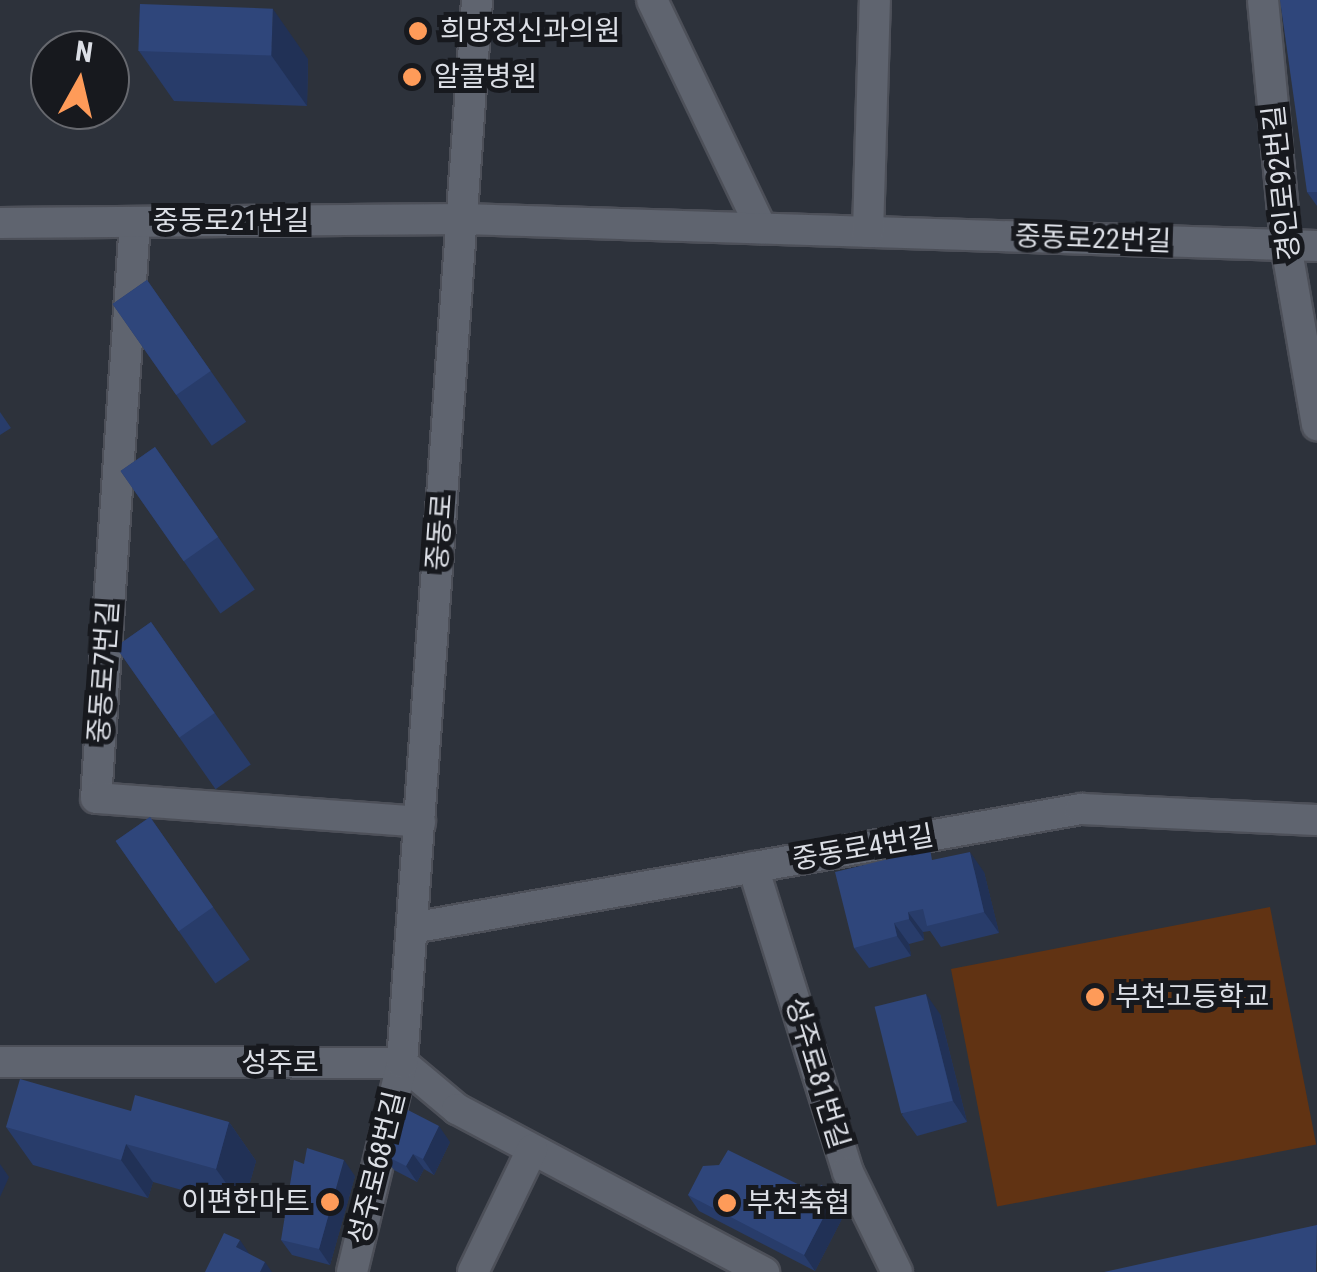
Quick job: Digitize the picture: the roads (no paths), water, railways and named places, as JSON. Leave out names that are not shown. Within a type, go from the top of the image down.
[{"type":"street","name":"중동로","points":[[402,1064],[477,0]]},
{"type":"street","points":[[652,0],[760,228]]},
{"type":"street","points":[[868,232],[875,0]]},
{"type":"street","name":"경인로92번길","points":[[1262,0],[1286,244],[1317,425]]},
{"type":"street","name":"중동로21번길","points":[[0,223],[462,220]]},
{"type":"street","name":"중동로22번길","points":[[462,220],[1317,246]]},
{"type":"street","name":"중동로7번길","points":[[135,222],[96,798],[420,822]]},
{"type":"street","name":"중동로4번길","points":[[412,928],[1082,809],[1317,820]]},
{"type":"street","name":"성주로81번길","points":[[753,867],[848,1172],[898,1272]]},
{"type":"street","name":"성주로","points":[[0,1062],[402,1064]]},
{"type":"street","points":[[402,1064],[456,1109],[764,1272]]},
{"type":"street","name":"성주로68번길","points":[[352,1272],[402,1064]]},
{"type":"street","points":[[473,1272],[532,1150]]},
{"type":"place","name":"희망정신과의원","points":[[418,31]]},
{"type":"place","name":"알콜병원","points":[[412,77]]},
{"type":"place","name":"부천고등학교","points":[[1095,997]]},
{"type":"place","name":"이편한마트","points":[[330,1202]]},
{"type":"place","name":"부천축협","points":[[727,1203]]}]
